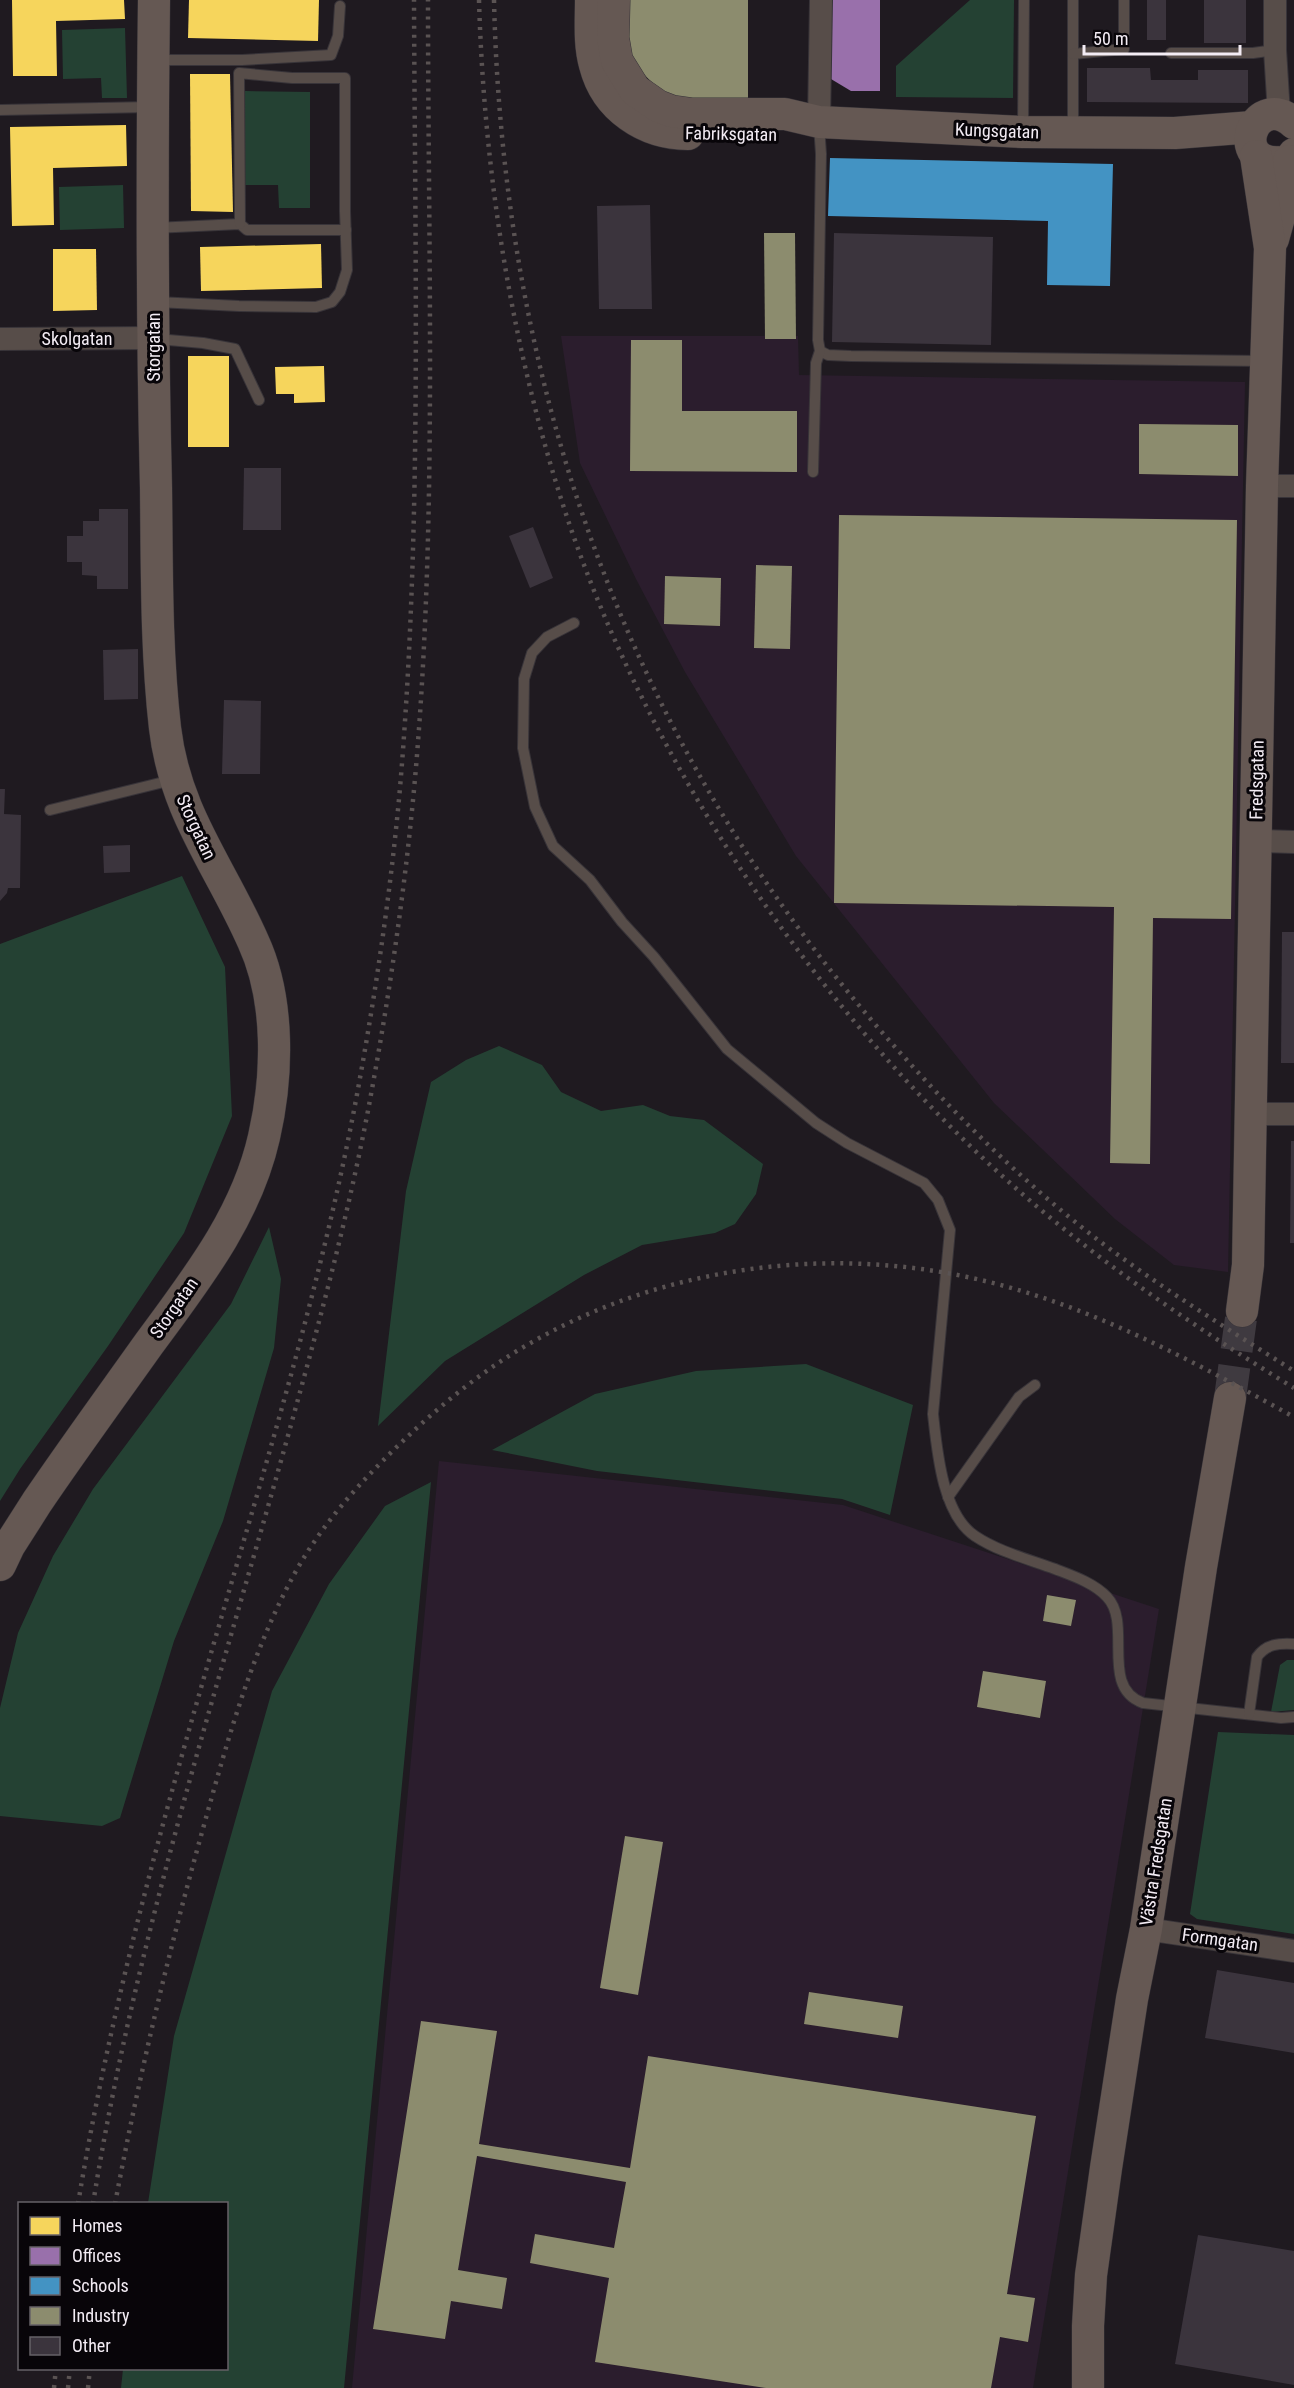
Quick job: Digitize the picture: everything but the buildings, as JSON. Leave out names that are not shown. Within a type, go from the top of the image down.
[{"type":"street","name":"Storgatan","points":[[0,1565],[9,1546],[37,1502],[225,1236],[256,1168],[271,1101],[272,1017],[265,975],[255,945],[193,827],[169,758],[165,726],[161,666],[154,339],[154,0]]},
{"type":"street","name":"Fabriksgatan","points":[[591,0],[591,41],[595,66],[610,98],[634,120],[680,134],[785,134],[819,122]]},
{"type":"street","name":"Fabriksgatan","points":[[614,0],[613,38],[617,61],[635,90],[658,106],[671,111],[692,114],[785,114],[819,122]]},
{"type":"street","points":[[819,122],[821,0]]},
{"type":"street","name":"Fredsgatan","points":[[1242,1311],[1248,1265],[1262,486],[1275,0]]},
{"type":"street","name":"Kungsgatan","points":[[819,122],[1073,133],[1175,134],[1272,129],[1263,161],[1274,164],[1291,158]]},
{"type":"street","name":"Fredsgatan","points":[[1270,248],[1288,185],[1291,158]]},
{"type":"street","name":"Skolgatan","points":[[0,339],[154,339]]},
{"type":"street","points":[[1262,486],[1294,486]]},
{"type":"street","points":[[1256,842],[1294,842]]},
{"type":"street","points":[[1251,1114],[1294,1114]]},
{"type":"street","name":"Västra Fredsgatan","points":[[1088,2388],[1091,2275],[1106,2168],[1230,1398]]},
{"type":"street","name":"Formgatan","points":[[1146,1929],[1294,1951]]},
{"type":"street","name":"Västra Fredsgatan","points":[[1073,2388],[1088,2326]]},
{"type":"lane","points":[[1023,132],[1024,0]]},
{"type":"lane","points":[[1073,0],[1073,133]]},
{"type":"lane","points":[[1073,54],[1124,49],[1124,0]]},
{"type":"lane","points":[[154,60],[242,60],[332,55],[338,36],[340,6]]},
{"type":"lane","points":[[1171,53],[1253,53],[1275,50]]},
{"type":"lane","points":[[154,302],[316,307],[332,303],[340,292],[347,270],[345,78],[292,78],[240,73],[240,224]]},
{"type":"lane","points":[[0,110],[154,107]]},
{"type":"lane","points":[[813,472],[816,363],[820,351],[818,340],[821,154],[819,122]]},
{"type":"lane","points":[[154,228],[240,224],[247,230],[346,230]]},
{"type":"lane","points":[[154,339],[203,343],[235,349],[259,400]]},
{"type":"lane","points":[[820,351],[828,355],[851,357],[1266,361]]},
{"type":"lane","points":[[574,623],[547,637],[532,653],[524,680],[524,748],[535,807],[553,846],[590,880],[727,1049],[816,1123],[847,1143],[924,1183],[938,1200],[950,1230],[933,1414],[948,1497],[957,1518],[974,1535],[1011,1554],[1083,1580],[1102,1592],[1114,1607],[1120,1673],[1128,1694],[1135,1700],[1143,1703],[1294,1718]]},
{"type":"lane","points":[[50,810],[176,779]]},
{"type":"lane","points":[[948,1497],[1019,1397],[1035,1385]]},
{"type":"lane","points":[[1250,1714],[1257,1657],[1262,1650],[1280,1643],[1294,1644]]},
{"type":"shaded area","points":[[561,336],[798,336],[799,375],[1245,382],[1228,1272],[1174,1265],[1115,1219],[994,1103],[796,856],[685,672],[636,579],[580,463]]},
{"type":"shaded area","points":[[439,1461],[843,1505],[1159,1609],[1033,2388],[352,2388]]},
{"type":"green space","points":[[970,0],[1014,0],[1013,98],[896,97],[896,66]]},
{"type":"green space","points":[[125,28],[127,98],[102,98],[101,78],[63,79],[62,30]]},
{"type":"green space","points":[[245,91],[310,92],[310,208],[279,208],[278,185],[244,185]]},
{"type":"green space","points":[[123,185],[124,228],[60,230],[59,187]]},
{"type":"green space","points":[[182,876],[225,967],[232,1116],[184,1233],[0,1501],[0,944]]},
{"type":"green space","points":[[499,1046],[542,1065],[561,1092],[601,1111],[643,1105],[670,1116],[704,1120],[763,1164],[756,1194],[735,1224],[715,1233],[642,1245],[584,1275],[445,1361],[378,1426],[406,1191],[431,1082],[466,1060]]},
{"type":"green space","points":[[269,1227],[281,1279],[274,1348],[223,1521],[174,1641],[120,1818],[102,1826],[0,1816],[0,1708],[18,1633],[53,1556],[93,1489],[231,1304]]},
{"type":"green space","points":[[806,1364],[913,1405],[890,1515],[842,1499],[597,1471],[492,1450],[595,1394],[696,1371]]},
{"type":"green space","points":[[431,1482],[344,2388],[121,2388],[123,2370],[228,2370],[228,2202],[148,2202],[174,2036],[272,1691],[329,1584],[385,1506]]},
{"type":"green space","points":[[1287,1660],[1294,1660],[1294,1710],[1271,1712],[1280,1665]]},
{"type":"green space","points":[[1218,1732],[1294,1735],[1294,1934],[1197,1919],[1190,1914]]},
{"type":"tunnel","points":[[1230,1398],[1242,1311]]},
{"type":"railway","points":[[78,2202],[104,2068],[152,1867],[188,1733],[290,1380],[327,1235],[358,1089],[377,977],[388,902],[400,788],[412,591],[416,394],[414,0]]},
{"type":"railway","points":[[93,2202],[110,2108],[153,1918],[321,1316],[363,1135],[393,965],[417,755],[427,566],[430,378],[428,0]]},
{"type":"railway","points":[[479,0],[487,129],[503,257],[515,321],[545,446],[564,508],[599,603],[642,697],[691,789],[747,879],[809,964],[875,1045],[945,1121],[1019,1191],[1084,1245],[1187,1320],[1294,1388]]},
{"type":"railway","points":[[494,0],[503,148],[524,292],[557,432],[602,567],[659,698],[728,824],[810,944],[905,1058],[976,1133],[1052,1203],[1106,1246],[1175,1295],[1294,1371]]},
{"type":"railway","points":[[115,2202],[144,2061],[191,1872],[242,1695],[280,1601],[319,1535],[360,1485],[435,1412],[500,1362],[534,1341],[586,1315],[641,1294],[698,1278],[756,1268],[815,1264],[873,1264],[932,1270],[989,1282],[1069,1307],[1146,1339],[1294,1417]]},
{"type":"railway","points":[[54,2388],[56,2370]]},
{"type":"railway","points":[[68,2388],[70,2370]]},
{"type":"railway","points":[[88,2388],[90,2370]]}]
